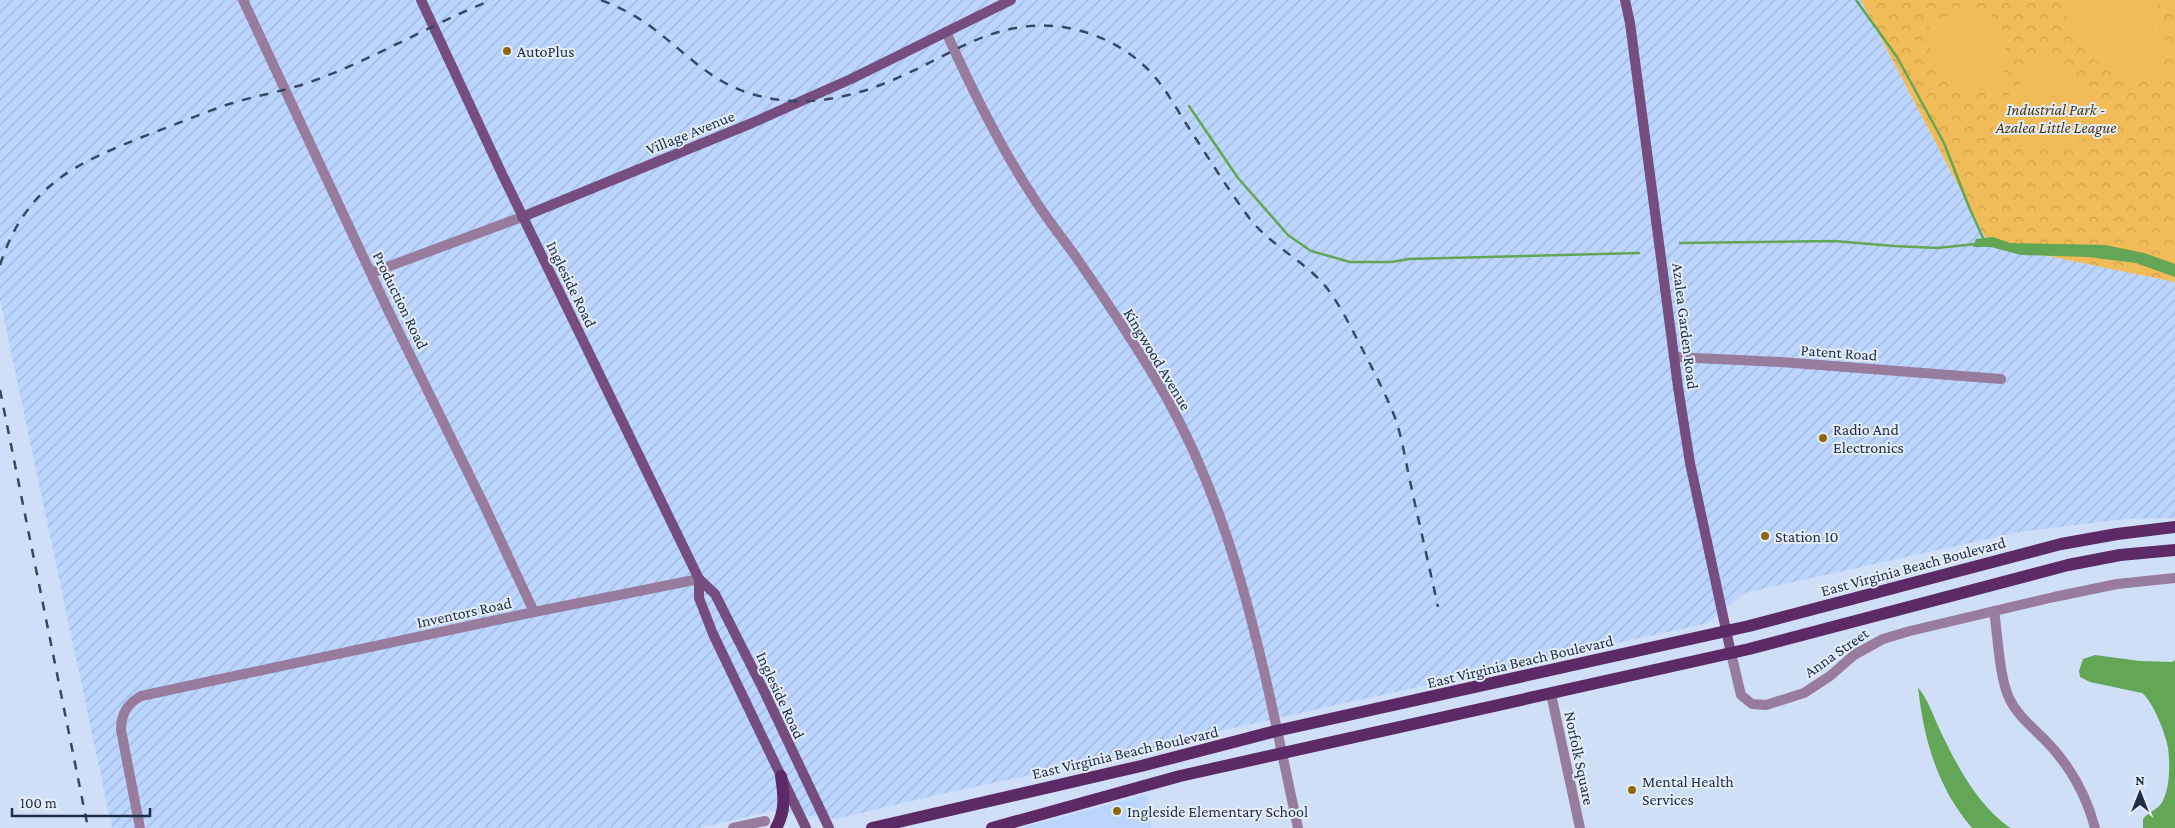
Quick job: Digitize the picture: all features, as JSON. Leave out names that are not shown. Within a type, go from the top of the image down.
[{"type":"main road","name":"East Virginia Beach Boulevard","points":[[872,828],[1141,766],[1276,732],[1726,631],[2061,544],[2117,534],[2175,528]]},
{"type":"main road","points":[[992,828],[1180,776],[1800,637],[2068,565],[2120,556],[2175,550]]},
{"type":"main road","points":[[1793,614],[1800,637]]},
{"type":"main road","points":[[776,828],[783,813],[784,800],[781,776]]},
{"type":"street","name":"Production Road","points":[[243,0],[371,273],[534,612]]},
{"type":"street","name":"Ingleside Road","points":[[421,0],[522,217],[699,579],[715,594],[764,690],[829,828]]},
{"type":"street","name":"Village Avenue","points":[[371,273],[522,217],[752,123],[851,79],[1011,0]]},
{"type":"street","name":"Azalea Garden Road","points":[[1625,0],[1632,37],[1690,463],[1731,653]]},
{"type":"street","name":"Kingwood Avenue","points":[[946,32],[993,130],[1014,168],[1080,264],[1165,395],[1190,446],[1215,503],[1238,572],[1252,622],[1276,732]]},
{"type":"street","name":"Patent Road","points":[[1675,357],[1772,362],[2001,379]]},
{"type":"street","name":"Anna Street","points":[[1731,653],[1741,695],[1752,704],[1766,705],[1786,700],[1811,688],[1830,676],[1854,655],[1883,639],[1994,611],[2116,584],[2175,578]]},
{"type":"street","name":"Ingleside Road","points":[[699,579],[699,598],[713,634],[806,828]]},
{"type":"street","name":"Inventors Road","points":[[140,828],[121,722],[127,708],[141,696],[534,612],[699,579]]},
{"type":"street","points":[[1994,611],[2005,686],[2009,698],[2021,718],[2045,739],[2068,767],[2087,803],[2095,828]]},
{"type":"street","name":"Norfolk Square","points":[[1551,694],[1580,828]]},
{"type":"street","points":[[1276,732],[1298,828]]},
{"type":"street","points":[[733,828],[765,821]]},
{"type":"shaded area","points":[[0,0],[1861,0],[1989,244],[2175,282],[2175,518],[2124,519],[2019,532],[1744,593],[1708,623],[1188,738],[1161,748],[945,793],[836,819],[771,811],[699,828],[112,828],[0,300]]},
{"type":"shaded area","points":[[1993,237],[2010,243],[2105,245],[2144,253],[2175,264],[2175,277],[2136,263],[2088,257],[2021,255],[1991,247],[1973,247],[1976,239]]},
{"type":"shaded area","points":[[2095,655],[2140,661],[2172,662],[2175,660],[2175,828],[2143,828],[2143,819],[2162,802],[2168,780],[2168,748],[2158,719],[2150,703],[2142,693],[2090,682],[2080,677],[2079,671],[2083,659]]},
{"type":"shaded area","points":[[1918,687],[1968,783],[1987,807],[2010,828],[1972,828],[1960,812],[1941,779],[1934,762],[1924,726]]},
{"type":"shaded area","name":"Ingleside Elementary School","points":[[1148,794],[1151,828],[1020,828]]},
{"type":"green space","name":"Industrial Park - Azalea Little League","points":[[1861,0],[2175,0],[2175,282],[1989,244]]},
{"type":"green space","points":[[2064,0],[2158,0],[2162,77],[2143,78],[2125,75],[2109,70],[2095,61],[2074,36]]},
{"type":"green space","points":[[1977,13],[1999,19],[2006,49],[2003,88],[1983,91],[1970,89],[1958,84],[1939,67],[1933,56],[1929,44],[1931,19]]},
{"type":"green space","points":[[2048,55],[2065,65],[2112,116],[2096,133],[2080,140],[2047,146],[2037,146],[2016,141],[1997,131],[1988,123],[2030,68]]},
{"type":"waterway","points":[[1856,0],[1897,57],[1944,143],[1984,240]]},
{"type":"waterway","points":[[1189,106],[1238,178],[1288,235],[1311,251],[1350,262],[1639,253]]},
{"type":"waterway","points":[[1680,243],[1834,241],[1937,248],[1976,244]]},
{"type":"railway","points":[[0,265],[11,237],[25,214],[40,195],[58,180],[100,155],[217,108],[295,87],[336,72],[492,0]]},
{"type":"railway","points":[[601,0],[644,22],[698,65],[723,82],[752,94],[789,101],[825,100],[860,92],[895,79],[976,40],[1016,28],[1039,26],[1076,29],[1101,38],[1125,50],[1154,76],[1250,219],[1266,236],[1320,280],[1331,293],[1344,315],[1381,385],[1397,423],[1438,607]]},
{"type":"railway","points":[[0,390],[88,828]]},
{"type":"place","name":"AutoPlus","points":[[507,51]]},
{"type":"place","name":"Radio And Electronics","points":[[1823,438]]},
{"type":"place","name":"Station 10","points":[[1765,536]]},
{"type":"place","name":"Mental Health Services","points":[[1632,790]]},
{"type":"place","name":"Ingleside Elementary School","points":[[1117,811]]}]
